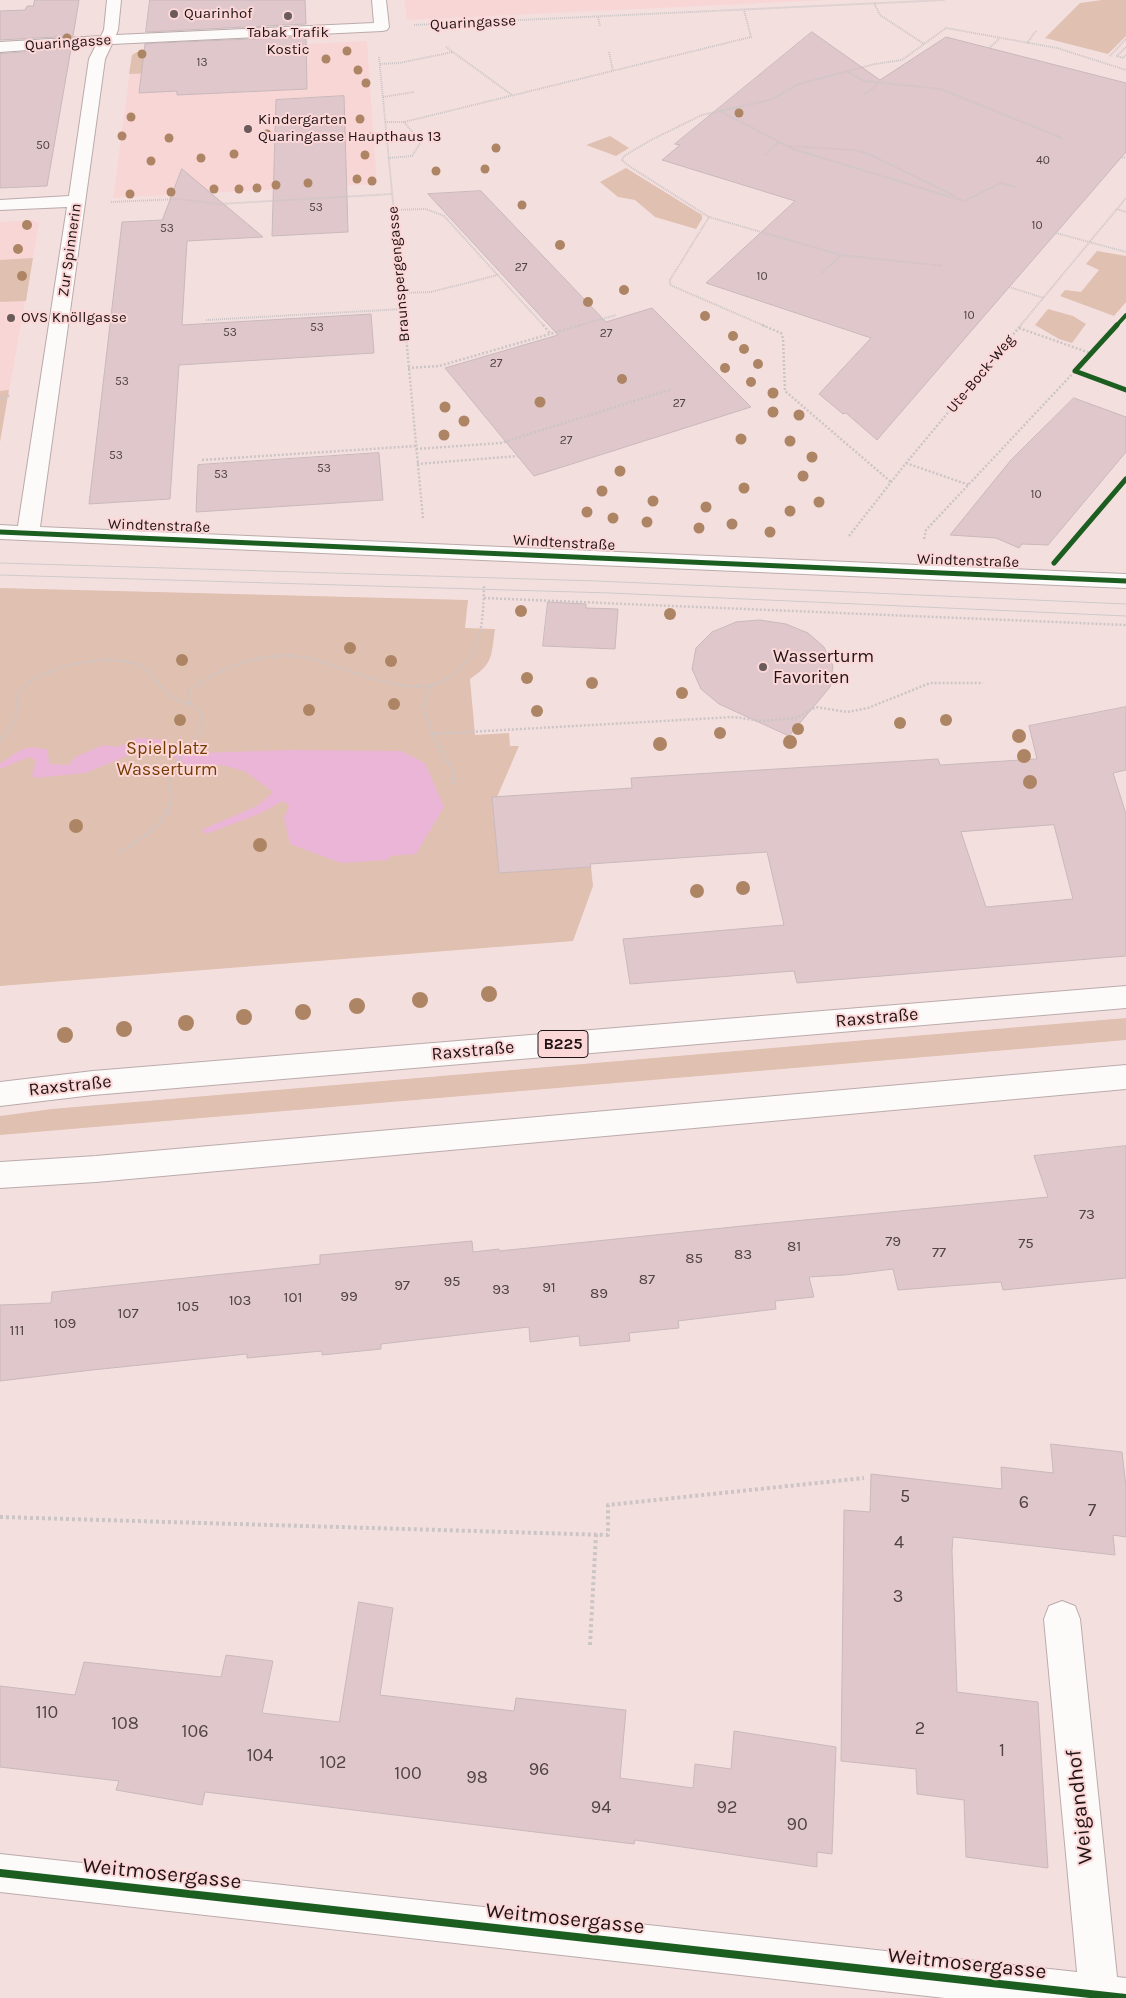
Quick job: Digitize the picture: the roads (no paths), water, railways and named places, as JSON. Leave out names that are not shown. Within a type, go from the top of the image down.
[{"type":"street","name":"Zur Spinnerin","points":[[28,533],[97,59],[111,30],[114,0]]},
{"type":"street","name":"Quaringasse","points":[[0,47],[382,26],[379,0]]},
{"type":"street","points":[[0,205],[77,201]]},
{"type":"street","name":"Windtenstraße","points":[[0,532],[426,549],[1126,581]]},
{"type":"street","name":"Raxstraße","points":[[0,1094],[93,1083],[1126,997]]},
{"type":"street","points":[[0,1175],[96,1169],[1126,1077]]},
{"type":"street","name":"Weigandhof","points":[[1062,1619],[1112,1996]]},
{"type":"street","name":"Weitmosergasse","points":[[0,1873],[1112,1996]]},
{"type":"tram line","points":[[0,563],[597,581],[1126,604]]},
{"type":"tram line","points":[[0,575],[610,593],[1126,616]]},
{"type":"place","name":"Quarinhof","points":[[174,14]]},
{"type":"place","name":"Tabak Trafik Kostic","points":[[288,16]]},
{"type":"place","name":"Kindergarten Quaringasse Haupthaus 13","points":[[248,129]]},
{"type":"place","name":"OVS Knöllgasse","points":[[11,318]]},
{"type":"place","name":"Wasserturm Favoriten","points":[[763,667]]},
{"type":"park label","name":"Spielplatz Wasserturm","points":[[167,760]]}]
